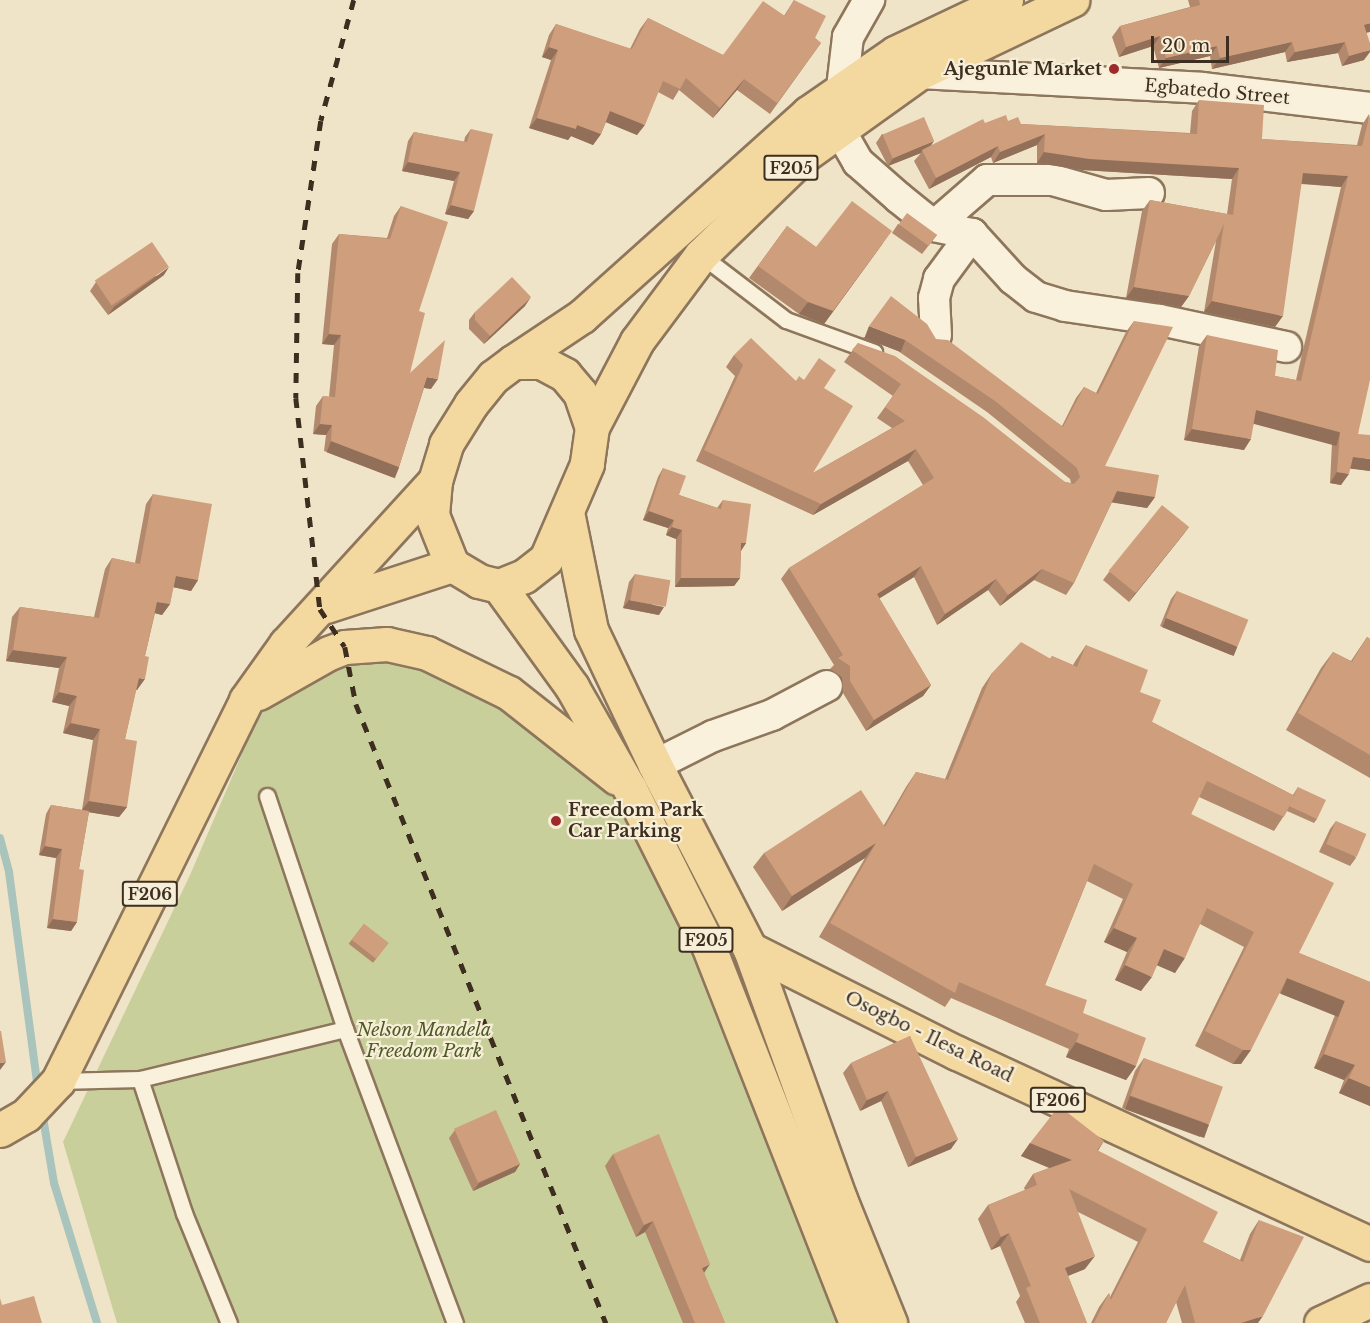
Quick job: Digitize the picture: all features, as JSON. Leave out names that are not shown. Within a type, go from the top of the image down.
[{"type":"main road","name":"F205","points":[[452,565],[432,515],[435,481],[446,444],[471,404],[493,377],[582,316],[759,154],[842,88],[895,53],[1006,0]]},
{"type":"main road","name":"F205","points":[[856,1323],[708,945],[630,789],[572,687],[499,586],[524,576],[546,559],[587,464],[592,427],[637,341],[701,255],[752,203],[838,129],[919,73],[1072,0]]},
{"type":"main road","name":"F205","points":[[513,362],[542,362],[565,375],[580,393],[592,427]]},
{"type":"main road","name":"F206","points":[[13,1122],[56,1084],[246,700],[286,644],[324,606],[435,481]]},
{"type":"main road","name":"F205","points":[[567,512],[591,630],[655,765],[750,949],[840,1199],[890,1323]]},
{"type":"main road","name":"F206","points":[[324,606],[452,565]]},
{"type":"main road","points":[[452,565],[479,581],[499,586]]},
{"type":"main road","points":[[246,700],[328,653],[369,643],[387,644],[427,653],[509,693],[630,789]]},
{"type":"main road","name":"Osogbo - Ilesa Road","points":[[750,949],[957,1053],[1370,1244]]},
{"type":"main road","points":[[1321,1323],[1370,1300]]},
{"type":"street","points":[[842,88],[848,37],[869,0]]},
{"type":"street","name":"Egbatedo Street","points":[[919,73],[1202,88],[1370,108]]},
{"type":"street","points":[[838,129],[858,162],[934,226],[972,234],[1013,279],[1036,297],[1065,306],[1160,320],[1286,347]]},
{"type":"street","points":[[934,226],[987,180],[1053,180],[1106,195],[1149,193]]},
{"type":"street","points":[[936,335],[934,298],[939,279],[972,234]]},
{"type":"street","points":[[655,765],[713,736],[772,715],[827,686]]},
{"type":"lane","points":[[701,255],[786,320],[892,359]]},
{"type":"lane","points":[[267,796],[345,1029],[455,1323]]},
{"type":"lane","points":[[56,1084],[140,1079],[345,1029]]},
{"type":"lane","points":[[140,1079],[184,1213],[229,1323]]},
{"type":"green space","name":"Nelson Mandela Freedom Park","points":[[367,630],[508,696],[630,800],[847,1323],[117,1323],[63,1142],[190,875],[286,651]]},
{"type":"building","points":[[794,0],[826,16],[815,38],[821,43],[777,103],[744,79],[720,108],[686,78],[680,89],[663,81],[645,125],[610,111],[601,134],[577,125],[576,129],[537,118],[558,50],[549,47],[556,24],[632,49],[648,18],[723,55],[763,1],[785,16]]},
{"type":"building","points":[[1199,0],[1370,0],[1370,23],[1364,25],[1370,50],[1349,56],[1345,42],[1295,52],[1292,42],[1220,58],[1217,46],[1166,58],[1160,36],[1126,47],[1120,26],[1200,5]]},
{"type":"building","points":[[1199,100],[1264,105],[1262,139],[1362,146],[1370,114],[1370,380],[1358,434],[1370,435],[1370,459],[1353,457],[1349,474],[1337,472],[1340,432],[1256,410],[1251,439],[1192,429],[1207,335],[1278,350],[1275,376],[1301,381],[1348,176],[1303,173],[1283,316],[1212,301],[1224,224],[1189,296],[1134,287],[1150,200],[1233,215],[1239,168],[1089,159],[1044,152],[1045,134],[1000,152],[998,146],[936,178],[922,150],[983,119],[985,123],[1006,115],[1008,121],[1018,117],[1021,124],[1197,134]]},
{"type":"building","points":[[924,117],[934,141],[893,159],[883,135]]},
{"type":"building","points":[[471,129],[493,134],[474,211],[451,205],[460,172],[408,162],[414,132],[467,142]]},
{"type":"building","points":[[852,201],[892,231],[833,311],[808,302],[758,266],[787,226],[816,247]]},
{"type":"building","points":[[401,206],[448,222],[419,311],[425,313],[410,373],[445,340],[438,379],[427,377],[399,467],[331,441],[332,425],[320,424],[323,396],[335,397],[341,335],[329,334],[339,234],[390,239]]},
{"type":"building","points":[[907,213],[937,235],[929,246],[899,224]]},
{"type":"building","points":[[152,242],[169,267],[112,305],[95,281]]},
{"type":"building","points":[[512,277],[531,297],[490,336],[475,320],[475,312]]},
{"type":"building","points":[[891,296],[927,324],[936,339],[948,340],[1063,427],[1084,387],[1098,394],[1134,321],[1173,327],[1105,466],[1159,475],[1155,497],[1117,491],[1074,583],[1042,569],[1008,595],[996,579],[945,614],[921,566],[877,594],[931,685],[874,720],[850,681],[850,666],[838,658],[843,655],[789,568],[934,478],[916,449],[821,504],[704,450],[743,365],[734,355],[751,338],[796,381],[799,376],[804,380],[819,358],[836,370],[824,388],[853,406],[813,473],[905,421],[885,407],[901,384],[852,350],[858,343],[895,356],[983,417],[1065,482],[1074,484],[1080,477],[1077,468],[995,401],[905,340],[869,326]]},
{"type":"building","points":[[663,468],[686,476],[679,495],[721,509],[723,500],[751,504],[746,543],[741,543],[740,578],[681,578],[682,530],[672,527],[674,520],[649,511]]},
{"type":"building","points":[[153,494],[212,504],[198,580],[176,576],[170,604],[157,602],[145,656],[149,657],[145,679],[139,678],[125,739],[137,741],[127,807],[89,801],[100,729],[71,723],[77,696],[59,692],[67,657],[13,650],[20,607],[99,618],[112,558],[140,564]]},
{"type":"building","points":[[1162,505],[1189,527],[1136,593],[1109,571]]},
{"type":"building","points":[[635,574],[670,580],[666,607],[630,601]]},
{"type":"building","points":[[1177,591],[1248,620],[1238,647],[1166,618]]},
{"type":"building","points":[[1367,637],[1370,639],[1370,755],[1298,713],[1333,652],[1352,662]]},
{"type":"building","points":[[1021,642],[1051,659],[1052,656],[1077,667],[1086,645],[1148,670],[1140,692],[1161,700],[1152,722],[1294,796],[1284,817],[1207,781],[1191,814],[1334,883],[1299,953],[1370,982],[1370,1087],[1349,1078],[1355,1065],[1324,1054],[1345,1001],[1287,978],[1251,1050],[1243,1050],[1205,1031],[1254,932],[1207,908],[1185,958],[1164,949],[1152,977],[1125,965],[1137,938],[1114,928],[1133,884],[1094,864],[1045,985],[1087,1000],[1083,1013],[1146,1038],[1136,1066],[1076,1042],[1079,1034],[959,982],[955,993],[830,923],[876,843],[792,896],[764,853],[861,790],[885,827],[916,772],[948,780],[992,673]]},
{"type":"building","points":[[1298,787],[1326,800],[1317,819],[1289,806]]},
{"type":"building","points":[[51,805],[89,811],[79,869],[84,870],[77,922],[53,919],[62,849],[45,846]]},
{"type":"building","points":[[1336,821],[1366,834],[1357,857],[1326,844]]},
{"type":"building","points":[[364,924],[388,943],[376,959],[352,940]]},
{"type":"building","points":[[0,1031],[6,1062],[0,1063]]},
{"type":"building","points":[[910,1036],[958,1139],[916,1157],[888,1091],[867,1100],[851,1063]]},
{"type":"building","points":[[1144,1058],[1223,1087],[1209,1124],[1130,1096]]},
{"type":"building","points":[[1059,1106],[1104,1141],[1097,1150],[1218,1212],[1203,1242],[1243,1262],[1259,1220],[1304,1237],[1263,1316],[1241,1323],[1195,1323],[1185,1285],[1166,1323],[1094,1323],[1109,1293],[1111,1300],[1147,1229],[1069,1189],[1095,1256],[1065,1268],[1087,1323],[1040,1323],[1026,1288],[1031,1286],[1009,1233],[1001,1237],[988,1205],[1037,1185],[1033,1174],[1072,1160],[1030,1143]]},
{"type":"building","points":[[496,1110],[520,1164],[478,1183],[454,1129]]},
{"type":"building","points":[[659,1134],[710,1264],[702,1268],[725,1323],[695,1323],[653,1221],[644,1225],[613,1154]]},
{"type":"building","points":[[34,1296],[42,1323],[0,1323],[0,1298],[2,1305]]},
{"type":"waterway","points":[[0,838],[9,872],[38,1089]]},
{"type":"waterway","points":[[42,1112],[54,1183],[97,1323]]},
{"type":"railway","points":[[354,0],[321,121],[298,273],[296,398],[320,609],[345,647],[356,704],[606,1323]]},
{"type":"place","name":"Ajegunle Market","points":[[1114,69]]},
{"type":"place","name":"Freedom Park Car Parking","points":[[556,821]]}]
